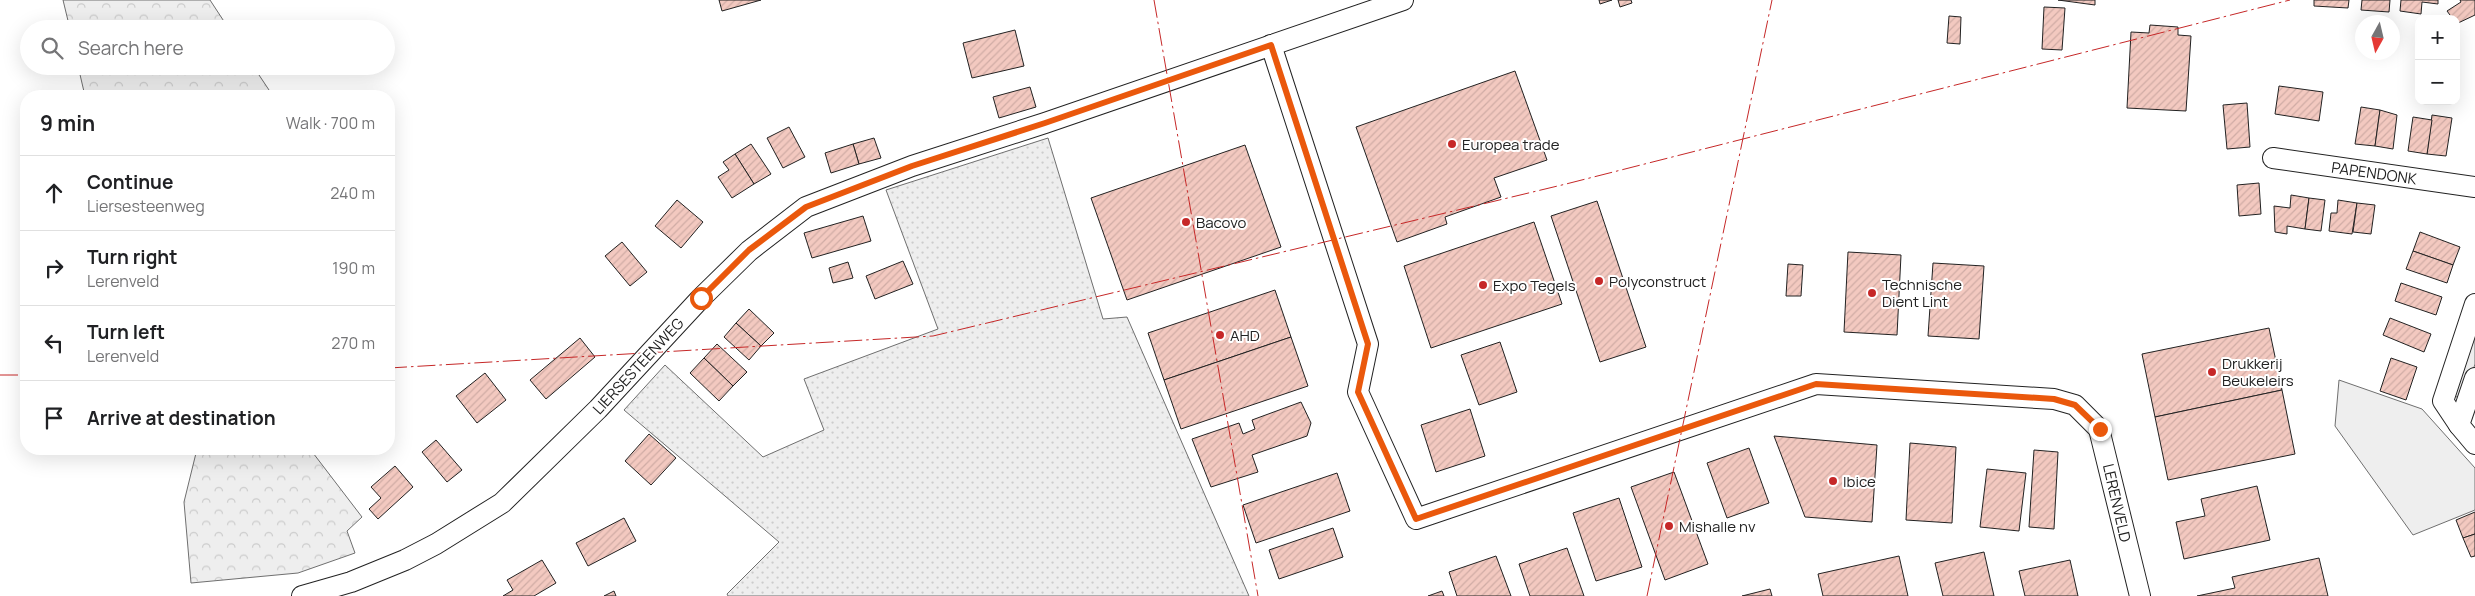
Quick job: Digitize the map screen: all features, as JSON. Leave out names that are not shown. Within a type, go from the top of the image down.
[{"type":"street","name":"LIERSESTEENWEG","points":[[302,596],[351,582],[406,560],[436,544],[502,503],[598,409],[701,298],[749,250],[806,207],[912,166],[1045,123],[1403,0]]},
{"type":"street","name":"LERENVELD","points":[[1271,45],[1368,344],[1358,392],[1416,519],[1816,384],[2054,399],[2075,405],[2100,429],[2140,596]]},
{"type":"street","name":"PAPENDONK","points":[[2273,158],[2475,187]]},
{"type":"street","points":[[2475,304],[2443,401],[2475,444]]},
{"type":"street","points":[[2459,425],[2475,378]]},
{"type":"green space","points":[[63,0],[210,0],[223,20],[68,20]]},
{"type":"green space","points":[[80,75],[259,75],[269,90],[84,90]]},
{"type":"green space","points":[[1048,138],[1103,319],[1127,317],[1249,596],[728,596],[727,594],[779,542],[624,410],[665,365],[763,457],[824,430],[804,379],[938,329],[886,190]]},
{"type":"green space","points":[[2339,380],[2422,409],[2475,468],[2475,510],[2413,535],[2335,426]]},
{"type":"green space","points":[[196,455],[315,455],[362,517],[347,531],[355,553],[298,573],[191,583],[184,502]]},
{"type":"shaded area","points":[[2475,323],[2475,364],[2464,399],[2450,395]]},
{"type":"building","points":[[719,0],[761,0],[722,11]]},
{"type":"building","points":[[1599,0],[1612,0],[1600,4]]},
{"type":"building","points":[[1618,0],[1631,0],[1632,3],[1620,7]]},
{"type":"building","points":[[2058,0],[2095,0],[2095,5]]},
{"type":"building","points":[[2314,0],[2349,0],[2348,8],[2314,6]]},
{"type":"building","points":[[2362,0],[2390,0],[2389,12],[2361,10]]},
{"type":"building","points":[[2401,0],[2438,0],[2438,4],[2422,2],[2421,14],[2400,11]]},
{"type":"building","points":[[2460,0],[2475,0],[2475,15],[2460,22],[2460,15],[2450,15],[2447,11],[2461,2]]},
{"type":"building","points":[[2044,7],[2065,8],[2062,50],[2042,49]]},
{"type":"building","points":[[1949,16],[1961,17],[1960,44],[1947,43]]},
{"type":"building","points":[[2150,25],[2178,27],[2178,35],[2191,36],[2186,111],[2127,108],[2131,32],[2149,33]]},
{"type":"building","points":[[1015,30],[1024,66],[972,78],[963,43]]},
{"type":"building","name":"Europea trade","points":[[1515,71],[1547,160],[1494,178],[1501,197],[1445,217],[1447,224],[1397,242],[1356,127]]},
{"type":"building","points":[[2279,86],[2323,92],[2319,121],[2275,114]]},
{"type":"building","points":[[1030,87],[1036,107],[999,118],[993,97]]},
{"type":"building","points":[[2247,103],[2250,147],[2227,149],[2223,105]]},
{"type":"building","points":[[2361,107],[2380,110],[2375,146],[2355,144]]},
{"type":"building","points":[[2380,110],[2397,115],[2393,149],[2375,146]]},
{"type":"building","points":[[2432,115],[2452,118],[2446,156],[2427,154]]},
{"type":"building","points":[[2413,117],[2432,120],[2427,154],[2408,151]]},
{"type":"building","points":[[789,127],[805,157],[783,168],[767,138]]},
{"type":"building","points":[[874,138],[881,158],[859,164],[853,144]]},
{"type":"building","points":[[751,144],[771,174],[754,184],[735,154]]},
{"type":"building","points":[[853,144],[859,164],[831,173],[825,153]]},
{"type":"building","name":"Bacovo","points":[[1245,145],[1281,247],[1127,300],[1091,198]]},
{"type":"building","points":[[735,154],[754,184],[732,198],[718,177],[729,170],[723,162]]},
{"type":"building","points":[[2259,183],[2261,214],[2239,216],[2237,185]]},
{"type":"building","points":[[2291,195],[2309,198],[2305,229],[2287,226],[2287,234],[2275,232],[2274,206],[2290,208]]},
{"type":"building","points":[[2309,198],[2325,200],[2321,231],[2305,229]]},
{"type":"building","points":[[677,200],[703,222],[681,248],[655,226]]},
{"type":"building","points":[[2338,200],[2357,203],[2352,234],[2329,231],[2331,213],[2337,213]]},
{"type":"building","name":"Polyconstruct","points":[[1597,201],[1646,347],[1600,362],[1551,216]]},
{"type":"building","points":[[2357,203],[2375,205],[2371,234],[2353,232]]},
{"type":"building","points":[[863,216],[871,241],[812,258],[804,233]]},
{"type":"building","name":"Expo Tegels","points":[[1534,222],[1562,304],[1431,348],[1404,266]]},
{"type":"building","points":[[2420,232],[2460,247],[2453,265],[2413,251]]},
{"type":"building","points":[[622,242],[647,272],[630,286],[605,256]]},
{"type":"building","points":[[2413,251],[2453,265],[2447,283],[2406,269]]},
{"type":"building","name":"Technische Dient Lint","points":[[1848,252],[1901,255],[1897,335],[1844,332]]},
{"type":"building","points":[[903,261],[913,284],[875,299],[866,276]]},
{"type":"building","points":[[848,262],[853,278],[833,283],[829,268]]},
{"type":"building","points":[[1933,263],[1984,266],[1979,339],[1928,336]]},
{"type":"building","points":[[1788,264],[1803,265],[1801,296],[1786,296]]},
{"type":"building","points":[[2401,283],[2442,297],[2436,315],[2395,301]]},
{"type":"building","name":"AHD","points":[[1275,290],[1291,337],[1164,380],[1148,333]]},
{"type":"building","points":[[749,309],[774,333],[761,346],[736,323]]},
{"type":"building","points":[[2390,318],[2431,334],[2424,352],[2383,335]]},
{"type":"building","points":[[736,323],[761,346],[749,360],[724,337]]},
{"type":"building","name":"Drukkerij Beukeleirs","points":[[2269,328],[2282,390],[2155,417],[2142,354]]},
{"type":"building","points":[[1291,337],[1308,386],[1181,429],[1164,380]]},
{"type":"building","points":[[580,338],[595,357],[546,399],[530,380]]},
{"type":"building","points":[[1500,342],[1517,392],[1479,405],[1461,355]]},
{"type":"building","points":[[717,344],[747,372],[733,386],[704,358]]},
{"type":"building","points":[[704,358],[733,386],[719,401],[690,373]]},
{"type":"building","points":[[2391,358],[2417,367],[2406,400],[2380,391]]},
{"type":"building","points":[[485,373],[506,400],[477,423],[456,396]]},
{"type":"building","points":[[2282,390],[2295,454],[2168,480],[2155,417]]},
{"type":"building","points":[[1301,402],[1311,423],[1307,436],[1252,455],[1258,472],[1211,487],[1192,439],[1239,423],[1243,434],[1255,429],[1252,420]]},
{"type":"building","points":[[1470,409],[1485,456],[1436,472],[1421,425]]},
{"type":"building","points":[[649,434],[676,458],[651,485],[625,461]]},
{"type":"building","name":"Ibice","points":[[1774,436],[1877,445],[1872,522],[1805,517]]},
{"type":"building","points":[[436,440],[462,470],[447,482],[422,452]]},
{"type":"building","points":[[1910,443],[1956,447],[1952,523],[1906,520]]},
{"type":"building","points":[[1749,448],[1769,503],[1727,518],[1707,463]]},
{"type":"building","points":[[2034,450],[2058,452],[2054,529],[2029,527]]},
{"type":"building","points":[[395,466],[413,487],[378,519],[369,509],[381,498],[371,487]]},
{"type":"building","points":[[1987,469],[2026,473],[2019,531],[1980,527]]},
{"type":"building","name":"Mishalle nv","points":[[1674,472],[1708,564],[1665,580],[1631,487]]},
{"type":"building","points":[[1337,473],[1350,511],[1256,543],[1243,505]]},
{"type":"building","points":[[2257,486],[2270,540],[2184,559],[2176,522],[2205,516],[2201,499]]},
{"type":"building","points":[[1619,498],[1642,567],[1596,581],[1573,513]]},
{"type":"building","points":[[2475,512],[2475,534],[2463,538],[2456,520]]},
{"type":"building","points":[[624,518],[636,541],[588,566],[576,543]]},
{"type":"building","points":[[1333,528],[1343,557],[1279,579],[1269,550]]},
{"type":"building","points":[[2475,534],[2475,556],[2471,557],[2463,538]]},
{"type":"building","points":[[1567,548],[1584,596],[1530,596],[1519,564]]},
{"type":"building","points":[[1984,552],[1994,596],[1943,596],[1935,563]]},
{"type":"building","points":[[1496,556],[1511,596],[1457,596],[1449,572]]},
{"type":"building","points":[[1899,556],[1908,596],[1823,596],[1818,574]]},
{"type":"building","points":[[2319,558],[2328,596],[2197,596],[2235,588],[2232,577]]},
{"type":"building","points":[[542,560],[556,583],[534,596],[503,596],[513,590],[507,580]]},
{"type":"building","points":[[2070,560],[2078,596],[2025,596],[2019,571]]},
{"type":"building","points":[[1770,589],[1772,596],[1742,596]]},
{"type":"building","points":[[614,591],[616,596],[604,596]]},
{"type":"building","points":[[1442,591],[1444,596],[1428,596]]},
{"type":"power","points":[[1154,0],[1258,596]]},
{"type":"power","points":[[1647,596],[1772,0]]},
{"type":"power","points":[[395,368],[933,336],[1566,184],[2290,0]]},
{"type":"power","points":[[0,375],[20,375]]},
{"type":"place","name":"Europea trade","points":[[1452,144]]},
{"type":"place","name":"Bacovo","points":[[1186,222]]},
{"type":"place","name":"Polyconstruct","points":[[1599,281]]},
{"type":"place","name":"Expo Tegels","points":[[1483,285]]},
{"type":"place","name":"Technische Dient Lint","points":[[1872,293]]},
{"type":"place","name":"AHD","points":[[1220,335]]},
{"type":"place","name":"Drukkerij Beukeleirs","points":[[2212,372]]},
{"type":"place","name":"Ibice","points":[[1833,481]]},
{"type":"place","name":"Mishalle nv","points":[[1669,526]]},
{"type":"route","points":[[701,298],[749,250],[806,207],[912,166],[1045,123],[1271,45],[1368,344],[1358,392],[1416,519],[1816,384],[2054,399],[2075,405],[2100,429]]}]
